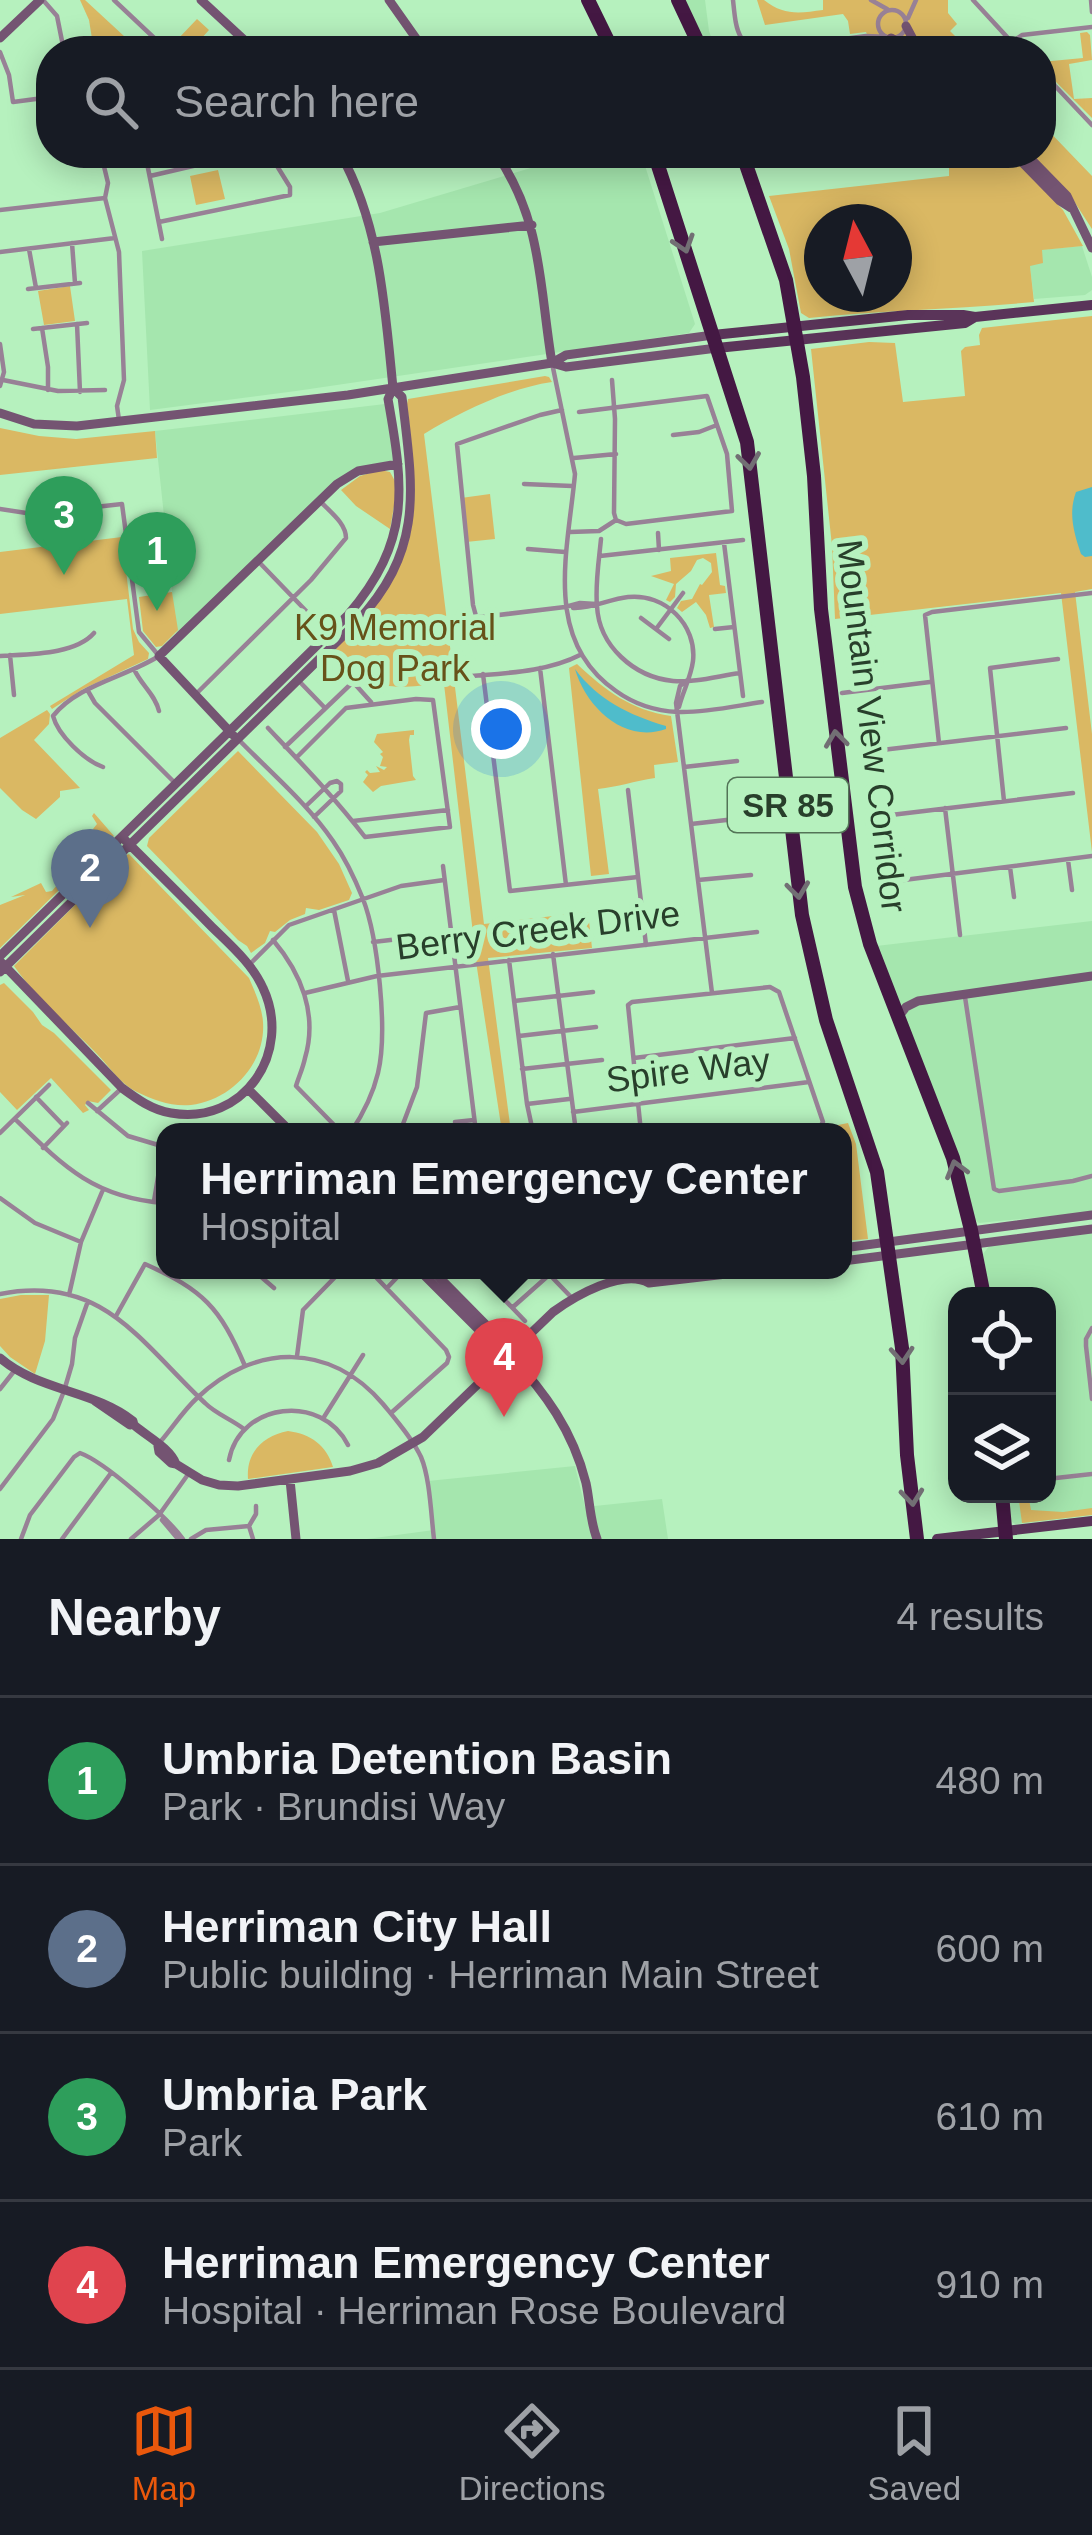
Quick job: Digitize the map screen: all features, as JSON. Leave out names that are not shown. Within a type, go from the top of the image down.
[{"type":"highway","points":[[588,0],[606,36]]},
{"type":"highway","points":[[679,0],[695,36]]},
{"type":"highway","name":"SR 85","points":[[659,168],[749,457],[809,958],[873,1154],[902,1348],[917,1539]]},
{"type":"highway","name":"Mountain View Corridor","points":[[747,168],[777,250],[796,333],[811,445],[821,609],[852,866],[866,931],[943,1128],[981,1287]]},
{"type":"highway","points":[[1003,1503],[1005,1535]]},
{"type":"main road","points":[[715,341],[965,323],[975,317],[1092,305]]},
{"type":"main road","points":[[938,1539],[1005,1535],[1092,1521]]},
{"type":"street","points":[[0,38],[42,0],[57,16],[61,36]]},
{"type":"street","points":[[114,0],[152,36]]},
{"type":"street","points":[[201,0],[240,36]]},
{"type":"street","points":[[389,0],[414,36]]},
{"type":"street","points":[[733,0],[741,36]]},
{"type":"street","points":[[866,36],[884,13],[914,0]]},
{"type":"street","points":[[899,36],[914,0]]},
{"type":"street","points":[[974,0],[1007,36]]},
{"type":"street","points":[[1090,0],[1092,12]]},
{"type":"street","points":[[872,1],[904,16],[912,36]]},
{"type":"street","points":[[872,1],[882,33],[888,36]]},
{"type":"street","points":[[1021,36],[1092,27]]},
{"type":"street","points":[[0,52],[14,102],[36,99]]},
{"type":"street","points":[[1056,84],[1092,125]]},
{"type":"street","points":[[104,168],[108,183],[104,199],[118,252],[124,380],[117,406],[120,422]]},
{"type":"street","points":[[148,168],[162,239]]},
{"type":"street","points":[[149,176],[183,168]]},
{"type":"street","points":[[159,222],[287,196],[291,193],[277,168]]},
{"type":"street","points":[[125,840],[176,784],[298,680],[371,589],[396,529],[400,495],[388,399],[393,388],[385,302],[373,242],[347,168]]},
{"type":"street","points":[[505,168],[532,224],[552,363],[574,458],[566,608],[580,655],[598,679],[650,708],[678,712],[762,703]]},
{"type":"street","points":[[1028,168],[1071,208]]},
{"type":"street","points":[[1039,168],[1067,196],[1092,248]]},
{"type":"street","points":[[0,210],[104,199]]},
{"type":"street","points":[[373,242],[532,224]]},
{"type":"street","points":[[0,252],[115,238]]},
{"type":"street","points":[[28,249],[32,288],[78,283],[72,243]]},
{"type":"street","points":[[33,329],[87,323]]},
{"type":"street","points":[[77,324],[80,392]]},
{"type":"street","points":[[42,328],[48,390]]},
{"type":"street","points":[[0,413],[34,424],[120,422],[348,395],[552,363],[566,355],[715,341]]},
{"type":"street","points":[[0,344],[2,383],[80,392],[105,389]]},
{"type":"street","points":[[612,380],[616,520]]},
{"type":"street","points":[[125,840],[249,964],[262,984],[274,1028],[270,1054],[248,1088],[209,1112],[159,1110],[122,1088],[1,964],[125,840],[332,638],[379,596],[406,539],[411,507],[402,397],[393,388]]},
{"type":"street","points":[[579,412],[707,396],[727,454],[733,511],[626,524],[616,520]]},
{"type":"street","points":[[562,410],[457,444],[476,616],[639,596],[671,609],[689,632],[691,671],[678,712],[712,994]]},
{"type":"street","points":[[673,435],[717,425]]},
{"type":"street","points":[[574,458],[616,454]]},
{"type":"street","points":[[103,767],[89,760],[54,724],[58,709],[159,656],[337,484],[358,471],[398,464]]},
{"type":"street","points":[[524,484],[574,487]]},
{"type":"street","points":[[195,695],[311,580],[346,538],[320,500]]},
{"type":"street","points":[[0,509],[33,514],[122,504],[139,632],[305,807],[343,856],[364,900],[382,1037],[378,1076],[356,1123]]},
{"type":"street","points":[[570,532],[599,531],[616,520]]},
{"type":"street","points":[[658,532],[659,550]]},
{"type":"street","points":[[601,539],[596,604],[607,638],[625,662],[655,677],[686,681],[740,674]]},
{"type":"street","points":[[600,556],[743,540]]},
{"type":"street","points":[[724,542],[743,696]]},
{"type":"street","points":[[528,549],[567,552]]},
{"type":"street","points":[[256,560],[332,638]]},
{"type":"street","points":[[656,629],[682,593]]},
{"type":"street","points":[[939,743],[925,615],[1092,593]]},
{"type":"street","points":[[641,618],[669,639]]},
{"type":"street","points":[[715,629],[734,627]]},
{"type":"street","points":[[862,627],[869,689]]},
{"type":"street","points":[[0,656],[68,647],[86,642],[94,633]]},
{"type":"street","points":[[454,678],[540,668],[580,655]]},
{"type":"street","points":[[10,656],[14,695]]},
{"type":"street","points":[[1004,801],[991,668],[1058,659]]},
{"type":"street","points":[[540,668],[566,885]]},
{"type":"street","points":[[134,669],[159,711]]},
{"type":"street","points":[[483,674],[510,891],[638,877]]},
{"type":"street","points":[[298,680],[325,709]]},
{"type":"street","points":[[285,747],[352,682],[374,704]]},
{"type":"street","points":[[842,693],[930,682]]},
{"type":"street","points":[[88,691],[176,784]]},
{"type":"street","points":[[268,728],[365,837],[450,827],[434,700],[346,708],[296,758]]},
{"type":"street","points":[[882,750],[1066,728]]},
{"type":"street","points":[[684,767],[737,761]]},
{"type":"street","points":[[305,807],[333,781],[340,782],[341,791],[314,817]]},
{"type":"street","points":[[628,790],[646,945]]},
{"type":"street","points":[[891,814],[1073,793]]},
{"type":"street","points":[[945,808],[960,935]]},
{"type":"street","points":[[353,821],[448,810]]},
{"type":"street","points":[[692,824],[744,818]]},
{"type":"street","points":[[897,911],[896,880],[1092,856]]},
{"type":"street","points":[[1068,859],[1072,890]]},
{"type":"street","points":[[442,866],[474,1123]]},
{"type":"street","points":[[1010,866],[1014,897]]},
{"type":"street","points":[[698,880],[751,874]]},
{"type":"street","points":[[249,964],[289,925],[401,886],[444,880]]},
{"type":"street","points":[[334,910],[348,983]]},
{"type":"street","name":"Berry Creek Drive","points":[[305,993],[377,976],[757,932]]},
{"type":"street","points":[[373,942],[451,933]]},
{"type":"street","points":[[273,940],[288,957],[305,993],[307,1054],[296,1086],[332,1123]]},
{"type":"street","points":[[553,954],[575,1123]]},
{"type":"street","points":[[509,960],[531,1123]]},
{"type":"street","points":[[898,1016],[914,1002],[1092,976]]},
{"type":"street","points":[[640,1123],[628,1005],[776,988],[822,1123]]},
{"type":"street","points":[[888,990],[901,998],[964,993]]},
{"type":"street","points":[[514,1001],[593,992]]},
{"type":"street","points":[[964,993],[994,1189],[1092,1176]]},
{"type":"street","points":[[403,1123],[417,1087],[426,1013],[460,1006]]},
{"type":"street","points":[[519,1036],[596,1027]]},
{"type":"street","points":[[632,1059],[795,1038]]},
{"type":"street","points":[[522,1069],[602,1060]]},
{"type":"street","name":"Spire Way","points":[[573,1112],[809,1082]]},
{"type":"street","points":[[0,1133],[49,1085]]},
{"type":"street","points":[[98,1112],[122,1088]]},
{"type":"street","points":[[248,1088],[282,1123]]},
{"type":"street","points":[[36,1097],[66,1125],[43,1148]]},
{"type":"street","points":[[527,1104],[570,1099]]},
{"type":"street","points":[[88,1102],[128,1136],[156,1145]]},
{"type":"street","points":[[15,1118],[85,1181],[129,1199],[154,1202],[156,1191]]},
{"type":"street","points":[[455,1122],[474,1120]]},
{"type":"street","points":[[69,1295],[81,1242],[103,1190]]},
{"type":"street","points":[[0,1198],[34,1223],[81,1242]]},
{"type":"street","points":[[852,1258],[888,1248],[1092,1215]]},
{"type":"street","points":[[972,1236],[1092,1229]]},
{"type":"street","points":[[852,1248],[888,1248]]},
{"type":"street","points":[[116,1316],[145,1264],[156,1269]]},
{"type":"street","points":[[177,1279],[210,1303],[245,1366]]},
{"type":"street","points":[[264,1279],[274,1288]]},
{"type":"street","points":[[296,1356],[303,1310],[333,1279]]},
{"type":"street","points":[[378,1279],[449,1357],[391,1413]]},
{"type":"street","points":[[387,1288],[396,1279]]},
{"type":"street","points":[[427,1279],[508,1354],[552,1404],[584,1474],[594,1536]]},
{"type":"street","points":[[441,1279],[507,1346],[508,1354]]},
{"type":"street","points":[[485,1279],[525,1321]]},
{"type":"street","points":[[513,1307],[540,1279]]},
{"type":"street","points":[[554,1279],[572,1298]]},
{"type":"street","points":[[0,1353],[7,1364],[35,1380],[94,1401],[134,1425],[171,1463],[189,1473],[220,1485],[290,1480],[378,1463],[413,1444],[572,1298],[624,1279]]},
{"type":"street","points":[[0,1294],[29,1290],[69,1295],[116,1316],[212,1409],[244,1429]]},
{"type":"street","points":[[0,1489],[53,1419],[88,1301]]},
{"type":"street","points":[[1092,1328],[1086,1346],[1092,1399]]},
{"type":"street","points":[[323,1418],[363,1355]]},
{"type":"street","points":[[158,1446],[199,1396],[221,1378],[270,1358],[314,1359],[351,1374],[391,1413],[413,1444],[424,1466],[434,1539]]},
{"type":"street","points":[[0,1389],[13,1366]]},
{"type":"street","points":[[229,1460],[244,1429],[259,1418],[283,1411],[323,1418],[347,1445]]},
{"type":"street","points":[[21,1539],[30,1515],[80,1453],[111,1473],[184,1539],[206,1530],[249,1526]]},
{"type":"street","points":[[62,1539],[111,1473]]},
{"type":"street","points":[[131,1539],[159,1515],[189,1473]]},
{"type":"street","points":[[1056,1478],[1092,1474]]},
{"type":"street","points":[[290,1480],[296,1539]]},
{"type":"street","points":[[253,1539],[249,1526],[256,1506]]},
{"type":"shaded area","points":[[685,0],[705,0],[711,36],[701,36]]},
{"type":"shaded area","points":[[531,168],[646,168],[695,324],[689,333],[150,410],[142,251],[380,213]]},
{"type":"shaded area","points":[[1082,246],[1092,290],[1085,295],[1034,299],[1028,251]]},
{"type":"shaded area","points":[[385,404],[394,460],[359,468],[177,639],[155,431]]},
{"type":"shaded area","points":[[1092,921],[1092,1212],[979,1223],[876,946]]},
{"type":"shaded area","points":[[1092,1233],[1092,1515],[1011,1521],[1008,1503],[1056,1503],[1056,1287],[988,1287],[983,1254],[990,1245]]},
{"type":"shaded area","points":[[575,1466],[585,1507],[662,1499],[668,1539],[367,1539],[434,1530],[428,1481]]},
{"type":"green space","points":[[80,0],[124,36],[92,36]]},
{"type":"green space","points":[[757,0],[799,12],[823,10],[823,0],[948,0],[948,13],[957,24],[950,31],[955,36],[850,34],[843,14],[765,25]]},
{"type":"green space","points":[[197,19],[209,30],[204,36],[181,36]]},
{"type":"green space","points":[[1080,33],[1090,35],[1092,60],[1069,64],[1074,99],[1092,98],[1092,118],[1056,82],[1056,61],[1083,58]]},
{"type":"green space","points":[[1056,139],[1092,176],[1092,229],[1070,195],[1044,168],[1056,168]]},
{"type":"green space","points":[[949,168],[1023,168],[1063,210],[1083,246],[1042,250],[1043,263],[1030,266],[1034,302],[912,311],[912,204],[804,204],[804,312],[893,312],[809,318],[801,313],[789,249],[769,196],[949,176]]},
{"type":"green space","points":[[218,170],[225,199],[196,205],[190,176]]},
{"type":"green space","points":[[70,286],[75,321],[44,325],[38,291]]},
{"type":"green space","points":[[1092,316],[1092,589],[1075,592],[1092,734],[1092,852],[1061,593],[835,619],[811,349],[895,343],[903,402],[965,396],[961,351],[980,345],[982,328]]},
{"type":"green space","name":"K9 Memorial Dog Park","points":[[545,376],[552,382],[486,402],[424,434],[484,924],[588,912],[592,948],[488,958],[510,1123],[501,1123],[477,968],[444,684],[384,685],[362,674],[335,649],[385,590],[409,538],[414,480],[408,399]]},
{"type":"green space","points":[[0,428],[76,439],[155,431],[157,458],[0,475]]},
{"type":"green space","points":[[390,472],[396,483],[390,529],[341,490],[360,476]]},
{"type":"green space","points":[[490,494],[495,539],[466,542],[461,498]]},
{"type":"green space","points":[[122,537],[133,629],[148,659],[52,709],[50,706],[134,655],[127,599],[0,614],[0,552]]},
{"type":"green space","points":[[716,553],[720,585],[726,593],[709,595],[714,627],[710,628],[696,602],[682,612],[677,608],[681,601],[692,599],[712,572],[711,563],[697,560],[676,584],[670,602],[666,600],[674,584],[651,576],[671,571],[670,558]]},
{"type":"green space","points":[[172,592],[178,630],[156,647],[143,631],[139,597]]},
{"type":"green space","points":[[577,664],[620,698],[671,716],[678,762],[654,765],[655,778],[598,789],[609,874],[591,876],[569,668]]},
{"type":"green space","points":[[47,710],[49,724],[34,740],[80,788],[60,791],[60,797],[36,819],[0,788],[0,738]]},
{"type":"green space","points":[[414,730],[409,740],[416,780],[381,786],[373,792],[363,782],[365,772],[387,767],[380,766],[383,752],[374,742],[377,734]]},
{"type":"green space","points":[[238,751],[317,832],[352,893],[349,900],[319,910],[306,908],[305,914],[270,931],[265,943],[251,953],[147,846],[149,838]]},
{"type":"green space","points":[[94,813],[114,836],[0,948],[0,905],[41,883],[46,892],[52,891],[69,871],[67,867],[96,843]]},
{"type":"green space","points":[[129,854],[249,978],[260,1005],[262,1037],[252,1065],[232,1088],[206,1102],[170,1104],[131,1089],[14,966]]},
{"type":"green space","points":[[4,983],[111,1090],[98,1103],[88,1101],[89,1110],[83,1113],[51,1078],[17,1110],[0,1092],[0,985]]},
{"type":"green space","points":[[852,1134],[856,1144],[868,1239],[852,1240]]},
{"type":"green space","points":[[49,1295],[45,1341],[35,1374],[0,1346],[0,1299]]},
{"type":"green space","points":[[288,1431],[316,1442],[333,1467],[248,1479],[258,1447]]},
{"type":"green space","points":[[1019,1503],[1030,1503],[1031,1510],[1092,1508],[1092,1515],[1022,1523]]},
{"type":"water","points":[[1092,487],[1092,556],[1085,557],[1076,539],[1072,508],[1076,492]]},
{"type":"water","points":[[575,669],[604,698],[666,729],[636,731],[609,719],[588,697]]},
{"type":"place","name":"Umbria Park","points":[[64,575]]},
{"type":"place","name":"Umbria Detention Basin","points":[[157,611]]},
{"type":"place","name":"Herriman City Hall","points":[[90,928]]},
{"type":"place","name":"Herriman Emergency Center","points":[[504,1417]]}]
